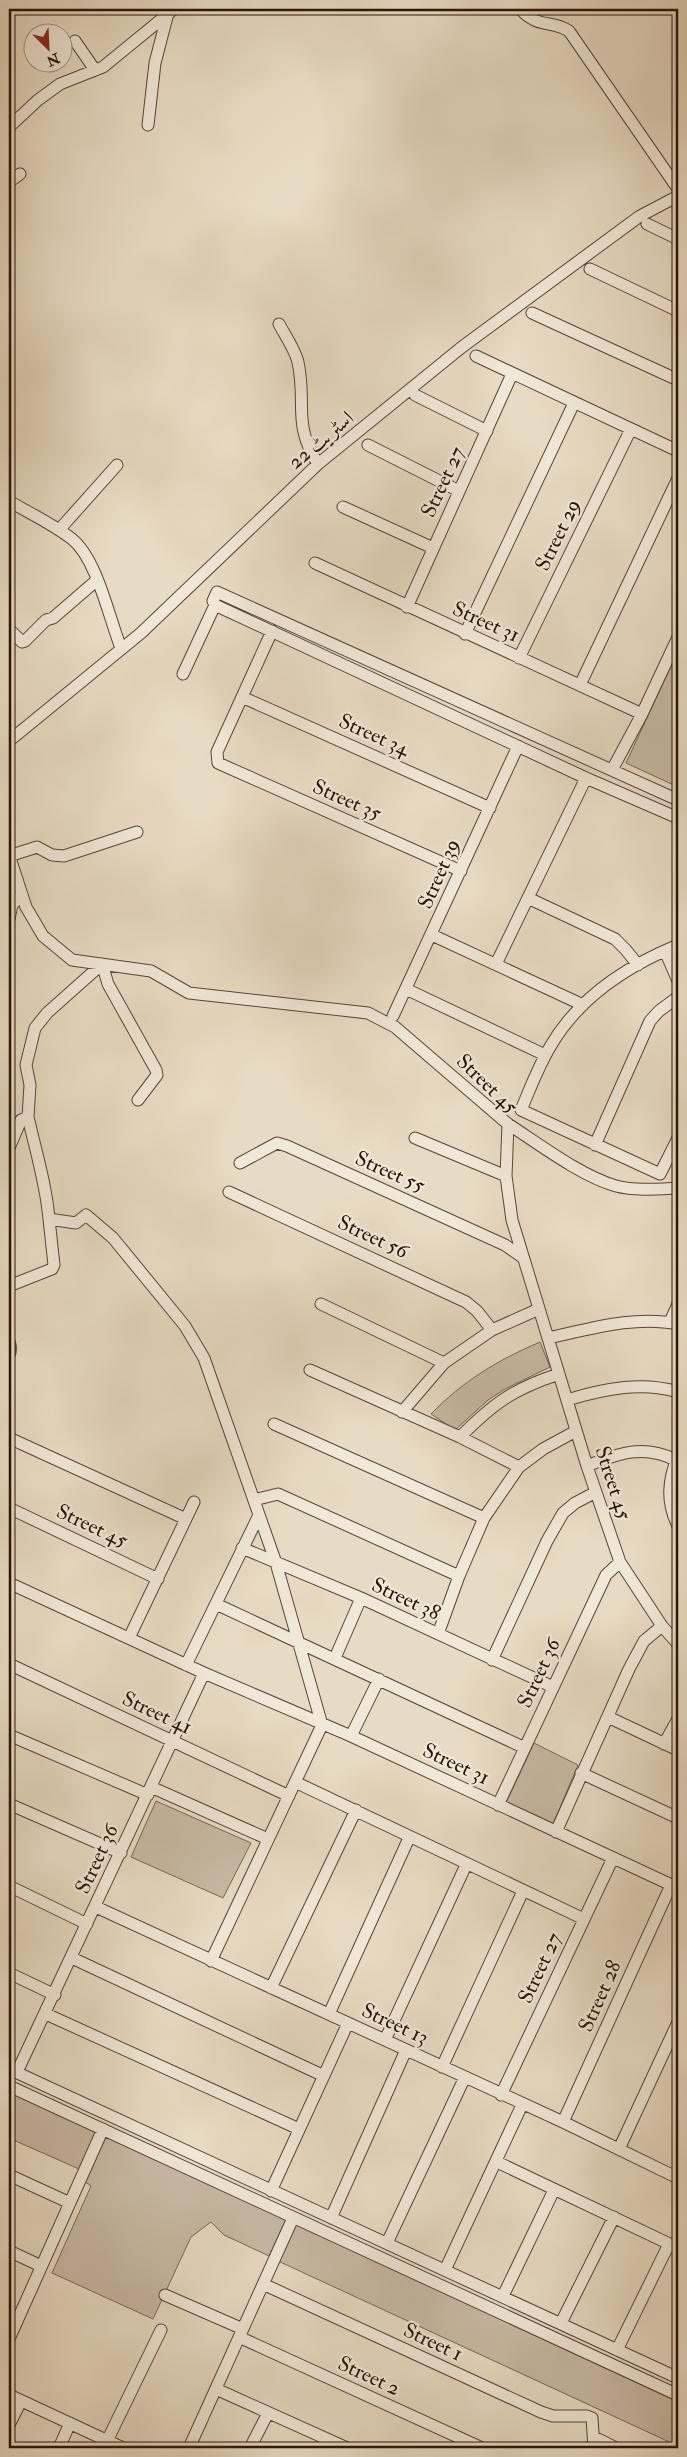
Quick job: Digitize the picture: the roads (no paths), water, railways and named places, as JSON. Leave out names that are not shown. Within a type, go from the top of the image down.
[{"type":"street","points":[[520,9],[533,21],[562,27],[569,31],[678,189]]},
{"type":"street","points":[[9,127],[38,100],[60,84],[103,68],[171,11]]},
{"type":"street","points":[[148,125],[155,63],[171,11]]},
{"type":"street","points":[[75,41],[95,70]]},
{"type":"street","points":[[9,182],[20,174]]},
{"type":"street","name":"اسٹریٹ 22","points":[[9,741],[141,633],[318,464],[462,347],[575,262],[640,216],[678,196]]},
{"type":"street","points":[[647,224],[678,239]]},
{"type":"street","points":[[590,269],[678,311]]},
{"type":"street","points":[[532,312],[678,380]]},
{"type":"street","points":[[279,324],[298,361],[301,427],[307,446],[318,464]]},
{"type":"street","points":[[476,356],[678,451]]},
{"type":"street","name":"Street 27","points":[[407,607],[512,374]]},
{"type":"street","points":[[415,395],[487,431]]},
{"type":"street","points":[[465,634],[574,403]]},
{"type":"street","name":"Street 29","points":[[519,658],[631,428]]},
{"type":"street","points":[[368,445],[459,491]]},
{"type":"street","points":[[59,530],[117,465]]},
{"type":"street","points":[[580,685],[678,478]]},
{"type":"street","points":[[9,501],[73,539],[82,550],[97,580],[121,648]]},
{"type":"street","points":[[343,506],[433,548]]},
{"type":"street","name":"Street 31","points":[[314,563],[642,714]]},
{"type":"street","points":[[9,629],[22,642],[26,641],[46,620],[53,618],[97,580]]},
{"type":"street","points":[[215,599],[272,631],[586,778],[678,818]]},
{"type":"street","points":[[183,674],[215,599]]},
{"type":"street","points":[[215,599],[477,711],[678,800]]},
{"type":"street","points":[[242,697],[272,631]]},
{"type":"street","points":[[612,770],[642,714],[678,637]]},
{"type":"street","name":"Street 35","points":[[242,697],[217,752],[218,762],[461,871]]},
{"type":"street","name":"Street 34","points":[[242,697],[490,808]]},
{"type":"street","points":[[472,724],[477,711]]},
{"type":"street","name":"Street 39","points":[[393,1016],[518,746]]},
{"type":"street","points":[[496,964],[586,778]]},
{"type":"street","points":[[9,856],[37,847],[52,855],[64,856],[137,832]]},
{"type":"street","name":"Street 45","points":[[9,856],[26,907],[43,936],[57,950],[72,960],[151,971],[190,993],[368,1013],[395,1027],[508,1124],[506,1176],[512,1220],[587,1466],[620,1562],[662,1626],[678,1644]]},
{"type":"street","points":[[9,918],[12,905],[22,894]]},
{"type":"street","points":[[528,898],[615,939],[638,965]]},
{"type":"street","points":[[432,935],[583,1005]]},
{"type":"street","name":"Street 45","points":[[678,945],[616,977],[583,1005],[546,1055],[521,1110],[660,1174],[678,1138]]},
{"type":"street","points":[[665,951],[678,981]]},
{"type":"street","points":[[9,1286],[52,1269],[54,1265],[42,1171],[28,1118],[30,1085],[26,1065],[34,1028],[47,1013],[102,964],[108,984],[133,1025],[157,1075],[138,1100]]},
{"type":"street","points":[[406,989],[546,1055]]},
{"type":"street","points":[[595,1145],[650,1021],[658,1011],[678,997]]},
{"type":"street","points":[[9,1148],[21,1120],[28,1118]]},
{"type":"street","points":[[508,1124],[575,1167],[616,1186],[645,1189],[678,1188]]},
{"type":"street","points":[[415,1138],[506,1176]]},
{"type":"street","name":"Street 55","points":[[240,1163],[277,1144],[287,1146],[505,1245],[522,1257]]},
{"type":"street","name":"Street 56","points":[[228,1192],[466,1302],[477,1311],[492,1330]]},
{"type":"street","points":[[49,1219],[76,1223],[86,1215],[91,1218],[112,1238],[185,1326],[204,1358],[276,1562],[322,1725],[211,1961]]},
{"type":"street","points":[[321,1304],[444,1363]]},
{"type":"street","points":[[548,1338],[610,1324],[674,1323],[678,1304]]},
{"type":"street","points":[[402,1412],[444,1363],[492,1330],[539,1309]]},
{"type":"street","points":[[310,1370],[460,1437],[519,1467]]},
{"type":"street","points":[[460,1437],[488,1409],[510,1394],[559,1374]]},
{"type":"street","points":[[567,1400],[612,1388],[655,1387],[678,1392]]},
{"type":"street","points":[[274,1424],[484,1518]]},
{"type":"street","points":[[438,1634],[459,1576],[484,1518],[519,1467],[542,1449],[576,1431]]},
{"type":"street","points":[[9,1438],[186,1519]]},
{"type":"street","points":[[587,1466],[615,1454],[648,1450],[677,1458],[671,1478],[669,1501],[678,1526]]},
{"type":"street","points":[[492,1660],[547,1541],[563,1513],[575,1503],[596,1492]]},
{"type":"street","points":[[254,1500],[278,1494],[459,1576]]},
{"type":"street","points":[[129,1638],[194,1502]]},
{"type":"street","name":"Street 45","points":[[9,1508],[158,1579]]},
{"type":"street","points":[[186,1665],[259,1514]]},
{"type":"street","name":"Street 38","points":[[242,1548],[361,1598],[553,1687]]},
{"type":"street","name":"Street 36","points":[[498,1805],[606,1575],[620,1562]]},
{"type":"street","points":[[9,1583],[204,1673]]},
{"type":"street","points":[[335,1658],[361,1598]]},
{"type":"street","points":[[216,1604],[299,1641],[525,1748]]},
{"type":"street","points":[[556,1832],[581,1773],[644,1641],[662,1626]]},
{"type":"street","name":"Street 41","points":[[9,1664],[289,1796]]},
{"type":"street","name":"Street 31","points":[[204,1673],[351,1736],[675,1887]]},
{"type":"street","name":"Street 36","points":[[13,2070],[46,2014],[204,1673]]},
{"type":"street","points":[[351,1736],[379,1679]]},
{"type":"street","points":[[608,1717],[678,1750]]},
{"type":"street","points":[[664,1744],[678,1719]]},
{"type":"street","points":[[9,1735],[268,1840]]},
{"type":"street","points":[[581,1773],[678,1818]]},
{"type":"street","points":[[295,1782],[584,1920]]},
{"type":"street","points":[[9,1804],[121,1853]]},
{"type":"street","points":[[271,1988],[356,1810]]},
{"type":"street","points":[[328,2014],[409,1838]]},
{"type":"street","name":"Street 27","points":[[501,2095],[613,1858]]},
{"type":"street","points":[[385,2040],[466,1864]]},
{"type":"street","points":[[9,1886],[87,1924]]},
{"type":"street","name":"Street 28","points":[[563,2122],[675,1887]]},
{"type":"street","points":[[442,2067],[523,1891]]},
{"type":"street","name":"Street 13","points":[[96,1907],[522,2105],[563,2122],[678,2178]]},
{"type":"street","points":[[72,1958],[324,2076]]},
{"type":"street","points":[[9,1973],[55,1994]]},
{"type":"street","points":[[46,2014],[300,2128]]},
{"type":"street","points":[[619,2149],[678,2022]]},
{"type":"street","points":[[271,2190],[348,2023]]},
{"type":"street","points":[[331,2218],[406,2050]]},
{"type":"street","points":[[13,2070],[617,2350],[677,2375]]},
{"type":"street","points":[[387,2244],[465,2077]]},
{"type":"street","points":[[9,2086],[678,2395]]},
{"type":"street","points":[[48,2104],[55,2090]]},
{"type":"street","points":[[445,2270],[522,2105]]},
{"type":"street","points":[[10,2334],[103,2129]]},
{"type":"street","points":[[497,2162],[674,2246],[617,2350]]},
{"type":"street","points":[[213,2180],[221,2167]]},
{"type":"street","points":[[9,2175],[70,2203]]},
{"type":"street","points":[[503,2296],[554,2190]]},
{"type":"street","points":[[561,2323],[614,2217]]},
{"type":"street","points":[[189,2448],[293,2218]]},
{"type":"street","points":[[9,2251],[41,2266]]},
{"type":"street","points":[[406,2270],[414,2256]]},
{"type":"street","name":"Street 1","points":[[262,2284],[541,2412],[592,2418],[594,2443]]},
{"type":"street","name":"Street 2","points":[[165,2295],[482,2448]]},
{"type":"street","points":[[107,2441],[162,2330]]},
{"type":"street","points":[[640,2377],[648,2364]]},
{"type":"street","points":[[216,2389],[347,2448]]},
{"type":"street","points":[[9,2395],[122,2448]]},
{"type":"street","points":[[9,2425],[21,2401]]},
{"type":"street","points":[[250,2448],[268,2413]]},
{"type":"street","points":[[59,2448],[70,2423]]},
{"type":"street","points":[[594,2443],[616,2448]]},
{"type":"waterway","points":[[9,1171],[13,1196],[9,1220]]},
{"type":"waterway","points":[[9,1332],[16,1344],[16,1352],[9,1364]]}]
